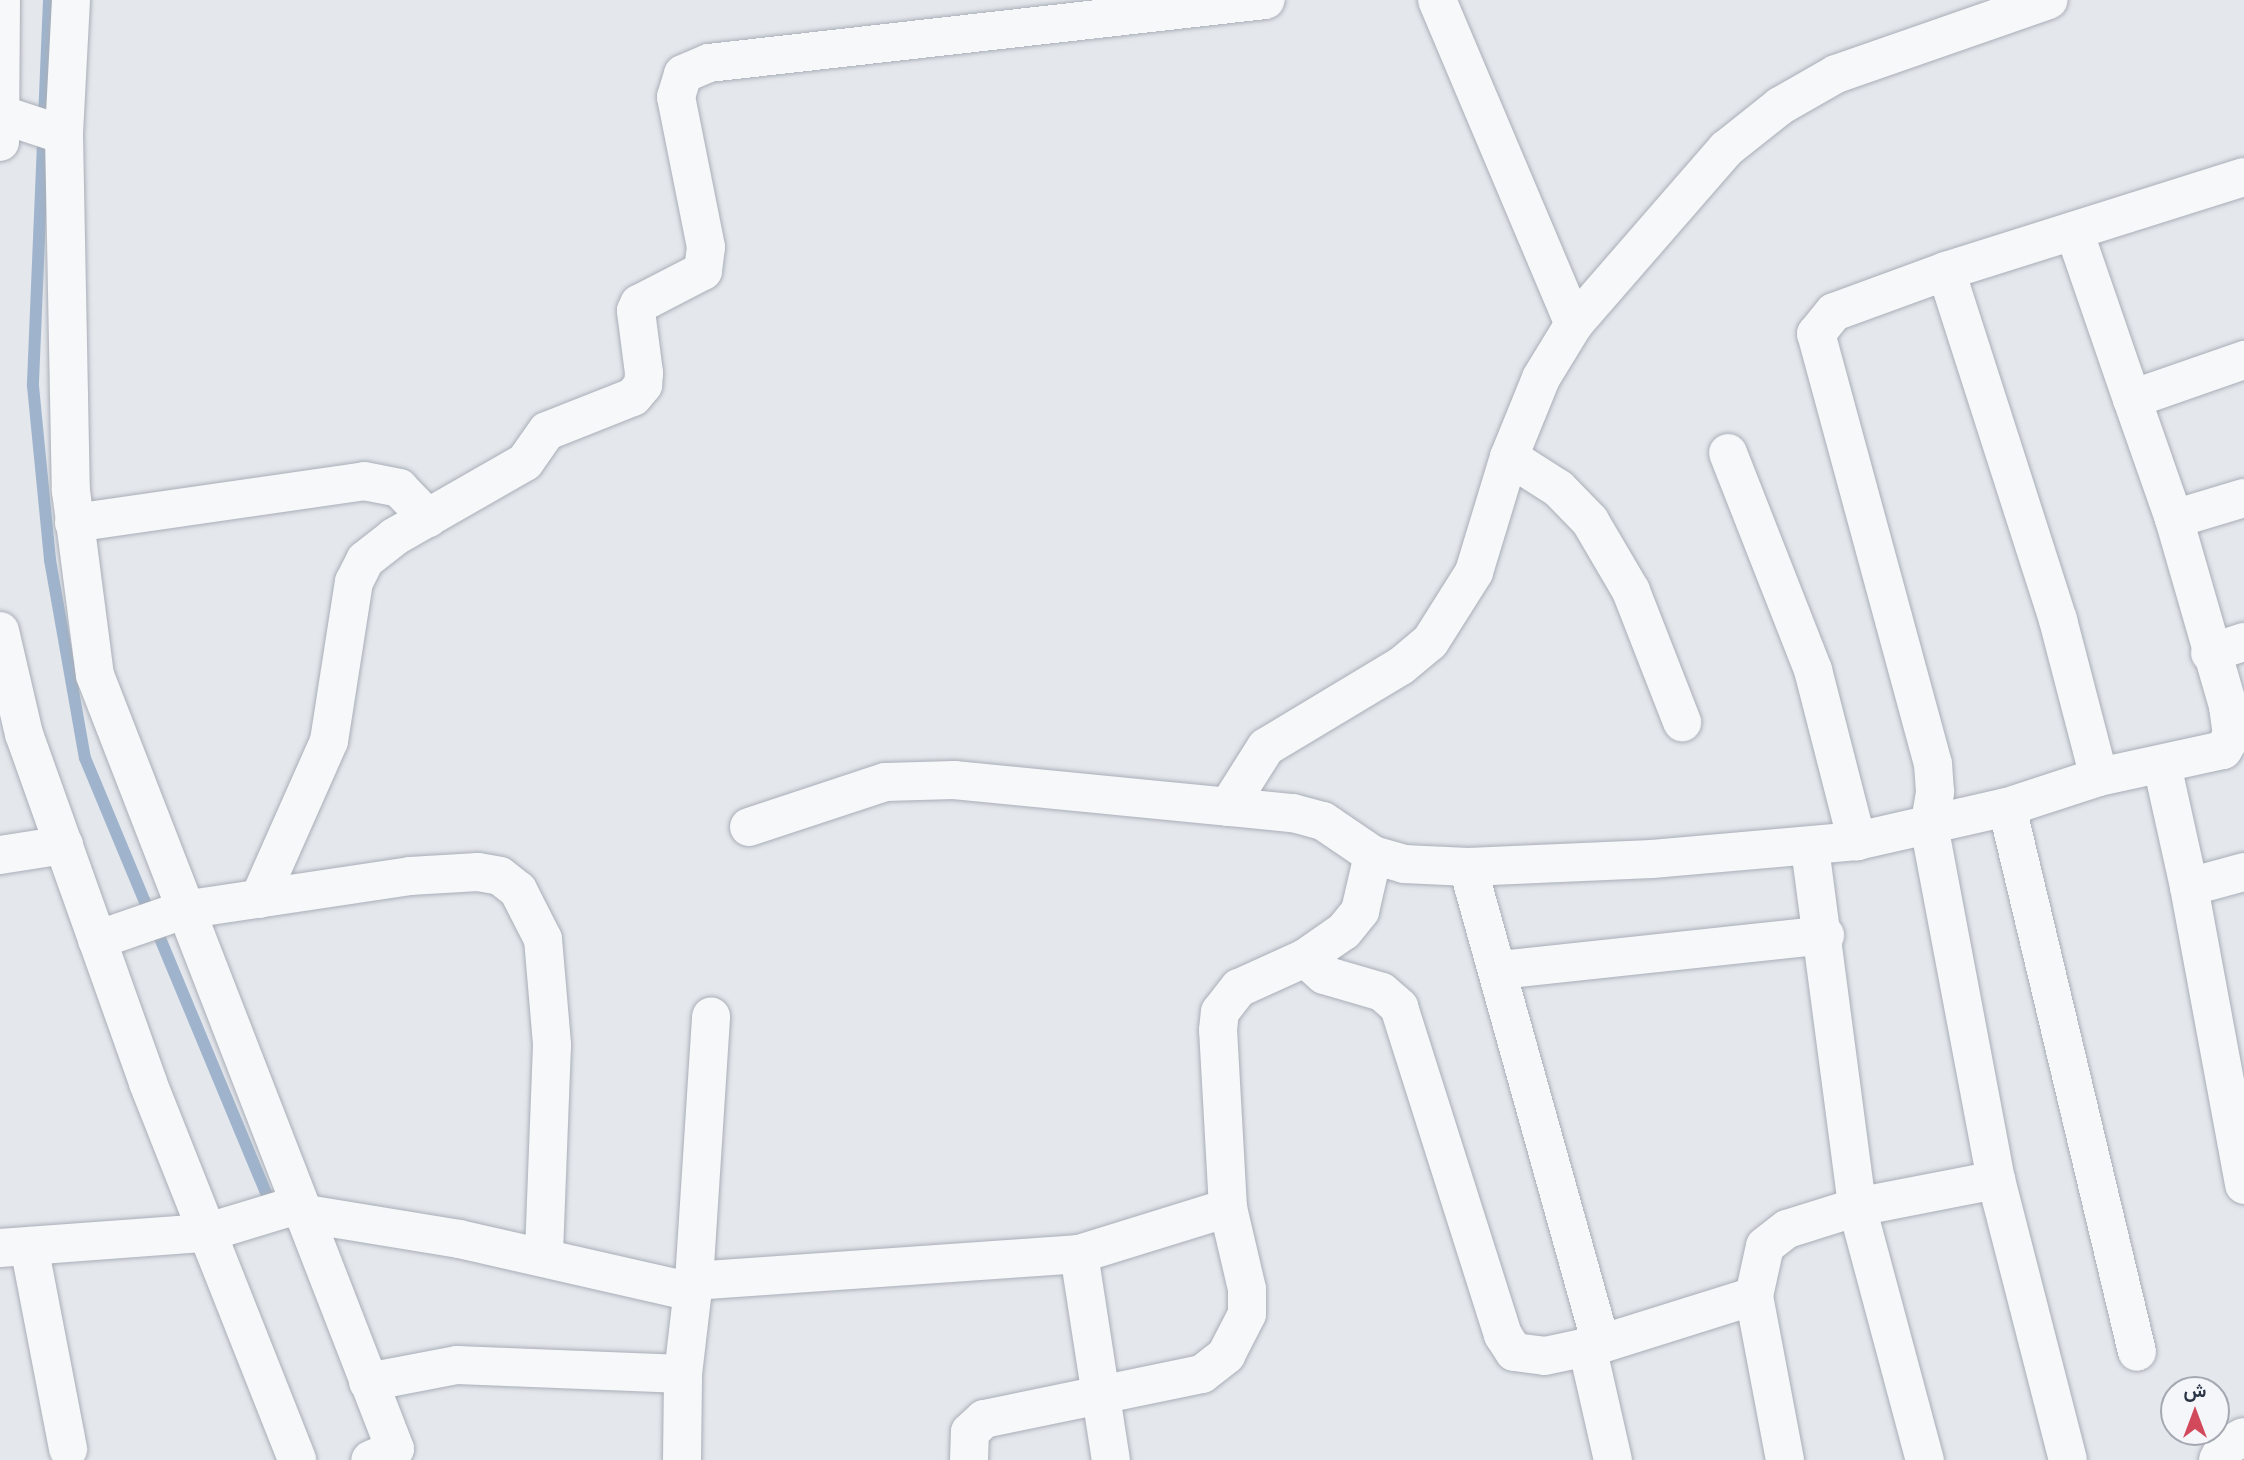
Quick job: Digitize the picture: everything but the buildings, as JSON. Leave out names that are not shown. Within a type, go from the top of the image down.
[{"type":"street","points":[[1,0],[1,129],[64,135]]},
{"type":"street","points":[[71,0],[64,135],[74,523],[95,675],[183,910],[368,1382],[388,1456]]},
{"type":"street","points":[[259,899],[329,741],[359,570],[376,549],[525,462],[547,431],[634,397],[643,385],[644,364],[636,311],[639,304],[703,271],[706,258],[676,97],[677,83],[690,68],[1265,0]]},
{"type":"street","points":[[1437,0],[1574,324]]},
{"type":"street","points":[[1228,807],[1266,747],[1401,666],[1430,642],[1474,572],[1509,457],[1541,378],[1574,324],[1677,200],[1726,149],[1780,106],[1836,74],[2049,0]]},
{"type":"street","points":[[2068,1460],[1996,1180],[1929,827],[1935,792],[1930,752],[1816,334],[1834,312],[1946,271],[2244,177]]},
{"type":"street","points":[[749,827],[853,791],[916,779],[1228,807],[1313,818],[1373,855],[1404,864],[1468,867],[1810,848],[1857,841],[1929,827],[2007,807],[2099,776],[2162,765],[2223,750],[2238,725],[2227,648],[2174,519],[2074,231]]},
{"type":"street","points":[[1946,271],[2058,620],[2099,776]]},
{"type":"street","points":[[2132,399],[2244,360]]},
{"type":"street","points":[[1728,453],[1813,670],[1857,841]]},
{"type":"street","points":[[1509,457],[1559,489],[1590,522],[1631,591],[1682,722]]},
{"type":"street","points":[[74,523],[364,481],[399,488],[428,518]]},
{"type":"street","points":[[2174,519],[2244,498]]},
{"type":"street","points":[[0,631],[12,737],[64,845],[205,1233],[297,1460]]},
{"type":"street","points":[[2162,765],[2189,887],[2228,1008],[2244,1185]]},
{"type":"street","points":[[2007,807],[2137,1352]]},
{"type":"street","points":[[0,855],[64,845]]},
{"type":"street","points":[[1810,848],[1825,935],[1857,1207],[1925,1460]]},
{"type":"street","points":[[969,1460],[970,1432],[984,1419],[1202,1374],[1226,1356],[1247,1314],[1247,1289],[1228,1208],[1218,1030],[1220,1013],[1239,988],[1305,958],[1355,920],[1369,885],[1373,855]]},
{"type":"street","points":[[1468,867],[1499,970],[1594,1345],[1613,1460]]},
{"type":"street","points":[[97,940],[183,910],[410,876],[478,872],[500,876],[518,890],[543,939],[552,1045],[544,1258]]},
{"type":"street","points":[[2189,887],[2244,872]]},
{"type":"street","points":[[1499,970],[1825,935]]},
{"type":"street","points":[[1305,958],[1324,975],[1382,992],[1399,1007],[1507,1343],[1514,1352],[1530,1356],[1594,1345],[1754,1296]]},
{"type":"street","points":[[682,1460],[683,1374],[693,1287],[711,1017]]},
{"type":"street","points":[[1785,1460],[1754,1296],[1760,1256],[1774,1237],[1857,1207],[1996,1180]]},
{"type":"street","points":[[68,1449],[15,1247],[205,1233],[299,1209],[693,1287],[1079,1254],[1228,1208]]},
{"type":"street","points":[[1079,1254],[1111,1460]]},
{"type":"street","points":[[368,1382],[457,1365],[683,1374]]},
{"type":"street","points":[[2218,1460],[2225,1447],[2244,1437]]},
{"type":"waterway","points":[[49,0],[33,386],[50,560],[85,758],[270,1203]]}]
